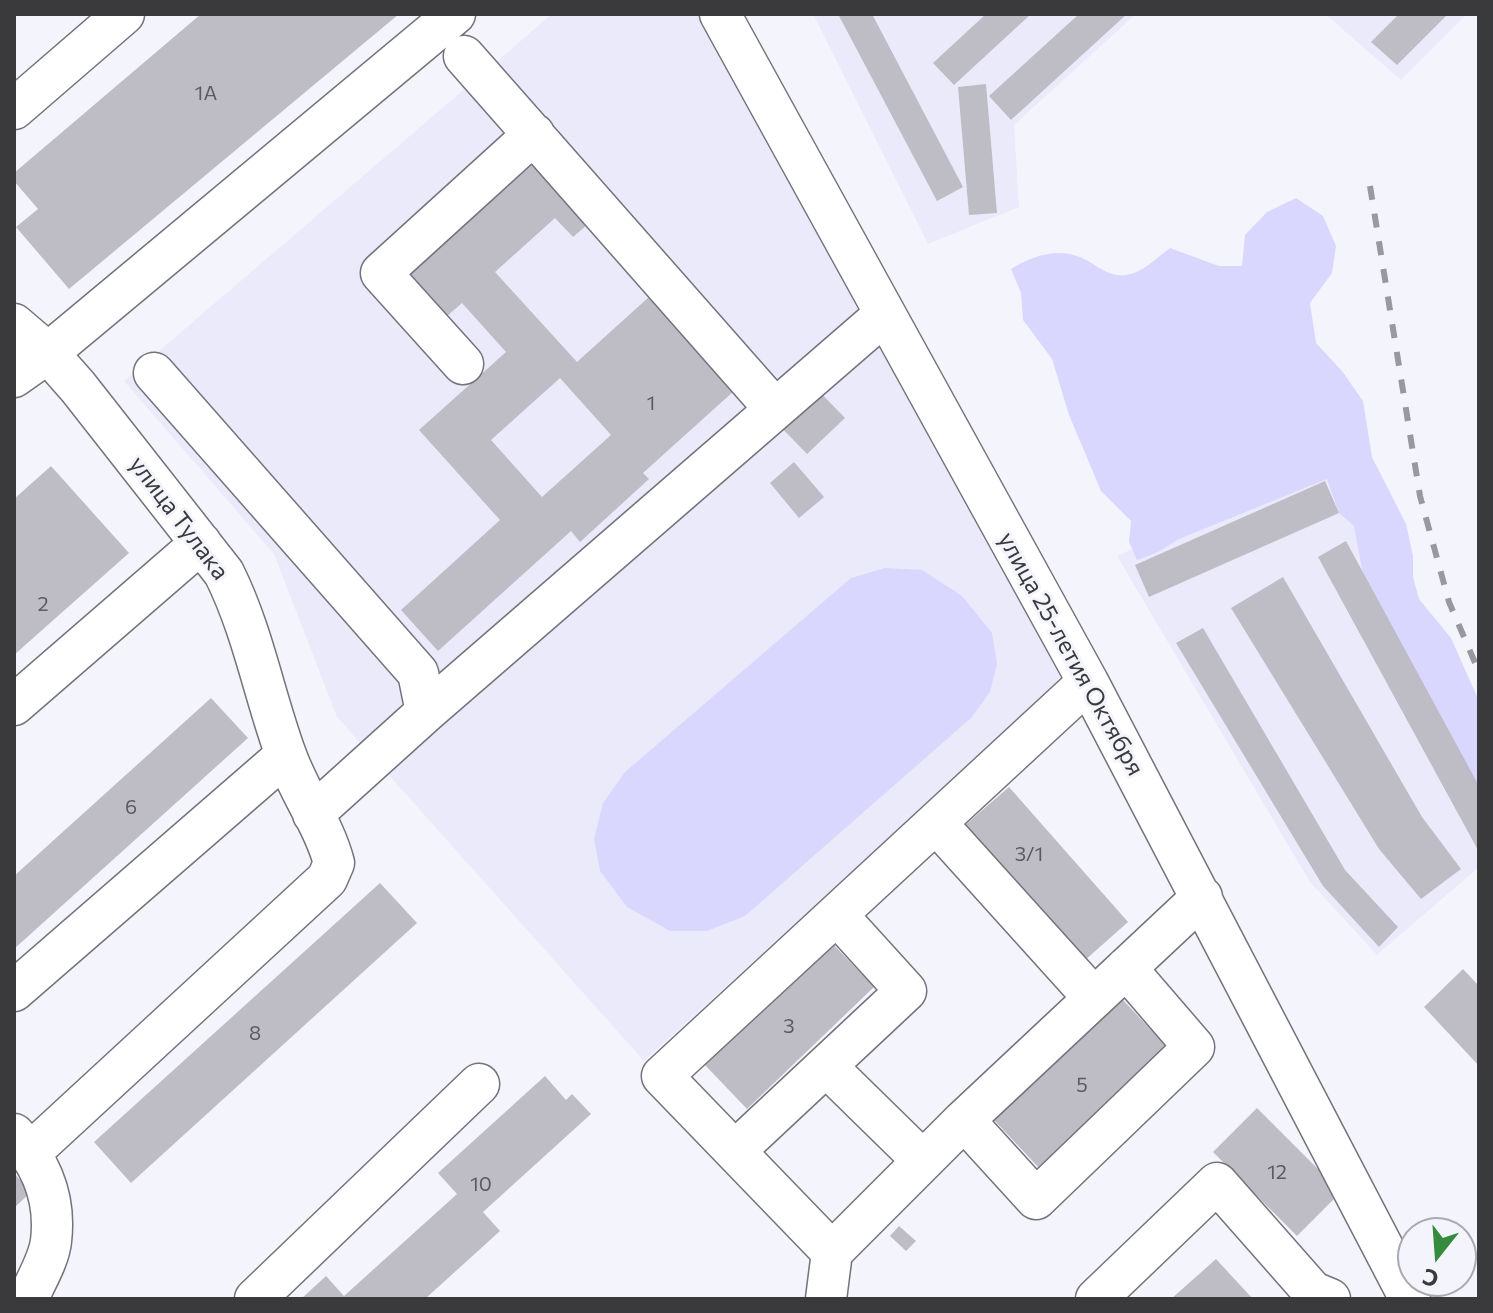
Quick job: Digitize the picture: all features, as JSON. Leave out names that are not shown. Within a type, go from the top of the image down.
[{"type":"street","points":[[14,109],[124,14]]},
{"type":"street","points":[[14,377],[48,353],[455,14]]},
{"type":"street","name":"улица 25-летия Октября","points":[[720,14],[1088,682],[1410,1299]]},
{"type":"street","points":[[464,56],[774,408]]},
{"type":"street","points":[[463,364],[381,273],[534,134]]},
{"type":"street","points":[[313,814],[426,712],[884,315]]},
{"type":"street","name":"улица Тулака","points":[[14,324],[48,353],[224,573],[238,602],[286,755],[334,863],[327,879],[22,1143]]},
{"type":"street","points":[[154,373],[418,673],[426,712]]},
{"type":"street","points":[[14,705],[201,543]]},
{"type":"street","points":[[832,1252],[662,1076],[1088,682]]},
{"type":"street","points":[[14,991],[286,755]]},
{"type":"street","points":[[936,823],[1093,997]]},
{"type":"street","points":[[828,1298],[832,1252],[964,1120],[1202,897]]},
{"type":"street","points":[[735,1151],[906,991],[837,915]]},
{"type":"street","points":[[964,1120],[1036,1199],[1194,1047],[1126,968]]},
{"type":"street","points":[[826,1066],[923,1161]]},
{"type":"street","points":[[255,1299],[479,1084]]},
{"type":"street","points":[[22,1143],[50,1192],[51,1243],[28,1299]]},
{"type":"street","points":[[1096,1299],[1217,1183],[1313,1292],[1330,1299]]},
{"type":"shaded area","points":[[552,14],[698,14],[1069,674],[644,1061],[337,717],[274,554],[124,381]]},
{"type":"shaded area","points":[[813,14],[1136,14],[1014,125],[1019,207],[928,244]]},
{"type":"shaded area","points":[[1325,14],[1467,14],[1401,80]]},
{"type":"shaded area","points":[[1296,198],[1323,216],[1336,246],[1332,273],[1310,303],[1316,343],[1342,371],[1363,401],[1372,457],[1406,524],[1419,599],[1451,638],[1479,701],[1479,786],[1461,761],[1363,574],[1354,526],[1339,513],[1327,479],[1179,539],[1137,560],[1129,542],[1131,521],[1101,491],[1069,415],[1052,359],[1023,320],[1021,293],[1011,269],[1028,260],[1045,254],[1064,253],[1082,258],[1106,272],[1126,275],[1143,269],[1170,248],[1219,266],[1242,266],[1245,235],[1267,212]]},
{"type":"shaded area","points":[[1321,462],[1479,772],[1479,867],[1377,955],[1310,882],[1117,556]]},
{"type":"shaded area","points":[[885,568],[922,570],[962,596],[992,633],[997,664],[990,692],[971,718],[745,916],[707,931],[670,931],[627,907],[600,871],[594,839],[603,803],[625,772],[851,578]]},
{"type":"building","points":[[201,14],[399,14],[69,289],[16,227],[38,209],[14,181],[14,173]]},
{"type":"building","points":[[838,14],[872,14],[963,187],[937,201]]},
{"type":"building","points":[[986,14],[1031,14],[954,85],[933,63]]},
{"type":"building","points":[[1079,14],[1127,14],[1011,120],[989,96]]},
{"type":"building","points":[[1399,14],[1448,14],[1397,65],[1371,42]]},
{"type":"building","points":[[986,84],[997,213],[969,215],[958,87]]},
{"type":"building","points":[[540,158],[595,218],[573,237],[555,218],[495,272],[577,362],[660,287],[745,381],[643,473],[649,479],[580,542],[571,531],[438,651],[401,610],[500,520],[419,430],[506,352],[462,303],[446,317],[408,276]],"holes":[[[560,378],[611,435],[542,497],[491,440]]]},
{"type":"building","points":[[812,384],[845,418],[807,454],[774,420]]},
{"type":"building","points":[[794,462],[824,497],[799,518],[770,483]]},
{"type":"building","points":[[51,466],[129,553],[14,655],[14,499]]},
{"type":"building","points":[[1325,481],[1339,513],[1149,597],[1135,565]]},
{"type":"building","points":[[1346,541],[1479,786],[1479,852],[1318,557]]},
{"type":"building","points":[[1283,577],[1422,817],[1461,869],[1421,899],[1379,849],[1231,608]]},
{"type":"building","points":[[1203,628],[1345,870],[1398,927],[1379,947],[1323,886],[1176,643]]},
{"type":"building","points":[[211,698],[248,738],[14,949],[14,876]]},
{"type":"building","points":[[1009,787],[1128,922],[1084,961],[964,826]]},
{"type":"building","points":[[380,883],[417,923],[131,1183],[94,1142]]},
{"type":"building","points":[[831,942],[874,987],[747,1109],[704,1064]]},
{"type":"building","points":[[1463,969],[1479,986],[1479,1066],[1424,1007]]},
{"type":"building","points":[[1123,1000],[1169,1049],[1040,1169],[994,1120]]},
{"type":"building","points":[[545,1076],[566,1100],[572,1094],[591,1114],[483,1212],[500,1231],[425,1299],[301,1299],[326,1276],[344,1296],[457,1194],[438,1173]]},
{"type":"building","points":[[1257,1108],[1341,1192],[1297,1236],[1213,1152]]},
{"type":"building","points":[[14,1173],[31,1192],[14,1208]]},
{"type":"building","points":[[899,1226],[916,1241],[906,1251],[890,1236]]},
{"type":"building","points":[[1216,1259],[1253,1299],[1171,1299]]},
{"type":"railway","points":[[1370,186],[1420,496],[1449,602],[1479,672]]}]
